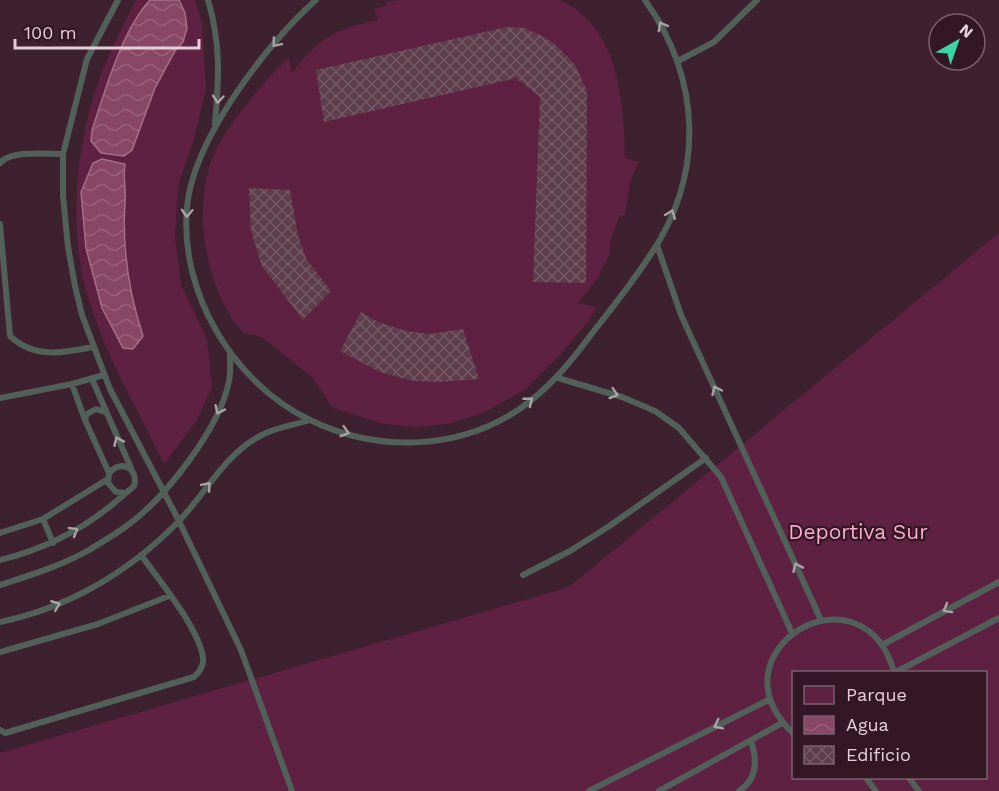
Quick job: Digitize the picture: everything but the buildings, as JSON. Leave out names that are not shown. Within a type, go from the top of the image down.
[{"type":"lane","points":[[118,0],[87,59],[63,154],[63,196],[68,247],[77,296],[104,375],[241,650],[292,791]]},
{"type":"lane","points":[[208,0],[215,22],[219,50],[215,126]]},
{"type":"lane","points":[[316,0],[303,11],[272,47],[215,126],[201,153],[192,179],[187,207],[190,266],[210,321],[230,354],[258,383],[283,404],[310,420],[374,440],[403,443],[430,442],[457,437],[488,427],[518,410],[558,378],[629,287],[657,245],[671,217],[682,184],[688,152],[690,118],[678,61],[661,22],[645,0]]},
{"type":"lane","points":[[678,61],[714,42],[757,0]]},
{"type":"lane","points":[[0,163],[12,155],[63,154]]},
{"type":"lane","points":[[0,224],[10,336],[38,353],[63,353],[93,347]]},
{"type":"lane","points":[[657,245],[681,315],[821,620]]},
{"type":"lane","points":[[0,585],[49,570],[88,551],[129,524],[163,492],[193,454],[223,403],[230,380],[230,354]]},
{"type":"lane","points":[[0,398],[72,384],[104,375]]},
{"type":"lane","points":[[558,378],[622,397],[655,411],[679,428],[721,477],[792,633]]},
{"type":"lane","points":[[0,560],[30,553],[53,543],[102,513],[134,486],[136,479],[92,379]]},
{"type":"lane","points":[[72,384],[113,490],[125,493]]},
{"type":"lane","points":[[85,420],[87,414],[96,409],[106,413]]},
{"type":"lane","points":[[0,621],[52,607],[87,592],[127,567],[178,521],[239,451],[262,434],[310,420]]},
{"type":"lane","points":[[522,575],[589,539],[706,458]]},
{"type":"lane","points":[[0,533],[43,519],[109,476],[119,465],[131,468]]},
{"type":"lane","points":[[43,519],[53,543]]},
{"type":"lane","points":[[0,730],[5,733],[194,677],[202,670],[203,657],[189,624],[141,555]]},
{"type":"lane","points":[[882,645],[999,582]]},
{"type":"lane","points":[[0,652],[98,624],[170,596]]},
{"type":"lane","points":[[897,671],[999,618]]},
{"type":"lane","points":[[792,732],[775,712],[770,699],[768,680],[771,662],[779,646],[792,633],[821,620],[845,621],[867,630],[882,645],[895,671]]},
{"type":"lane","points":[[588,791],[770,699]]},
{"type":"lane","points":[[659,791],[782,723]]},
{"type":"lane","points":[[739,791],[749,781],[755,767],[756,756],[751,741]]},
{"type":"green space","points":[[136,0],[195,0],[202,23],[206,89],[193,142],[178,185],[175,236],[181,285],[207,339],[212,387],[197,420],[164,464],[115,367],[98,327],[84,281],[77,227],[78,172],[88,118],[104,68]]},
{"type":"green space","points":[[400,0],[559,0],[579,12],[606,46],[619,90],[623,114],[625,158],[639,162],[630,182],[625,215],[619,216],[611,240],[609,256],[597,279],[578,303],[596,307],[589,321],[526,389],[483,413],[448,424],[416,427],[384,424],[333,408],[312,377],[263,338],[244,334],[228,312],[212,275],[204,235],[203,215],[207,175],[217,148],[235,119],[274,73],[289,58],[292,73],[320,43],[350,27],[378,20],[374,9],[386,6],[386,2]]},
{"type":"green space","name":"Deportiva Sur","points":[[999,233],[999,791],[0,791],[0,753],[569,587]]},
{"type":"water","points":[[150,0],[179,0],[185,13],[187,28],[183,42],[175,51],[155,88],[132,150],[124,156],[101,153],[91,141],[92,130],[123,44],[131,27]]},
{"type":"water","points":[[102,159],[125,164],[126,253],[130,287],[143,336],[133,349],[123,348],[102,308],[86,248],[81,192],[93,163]]}]
